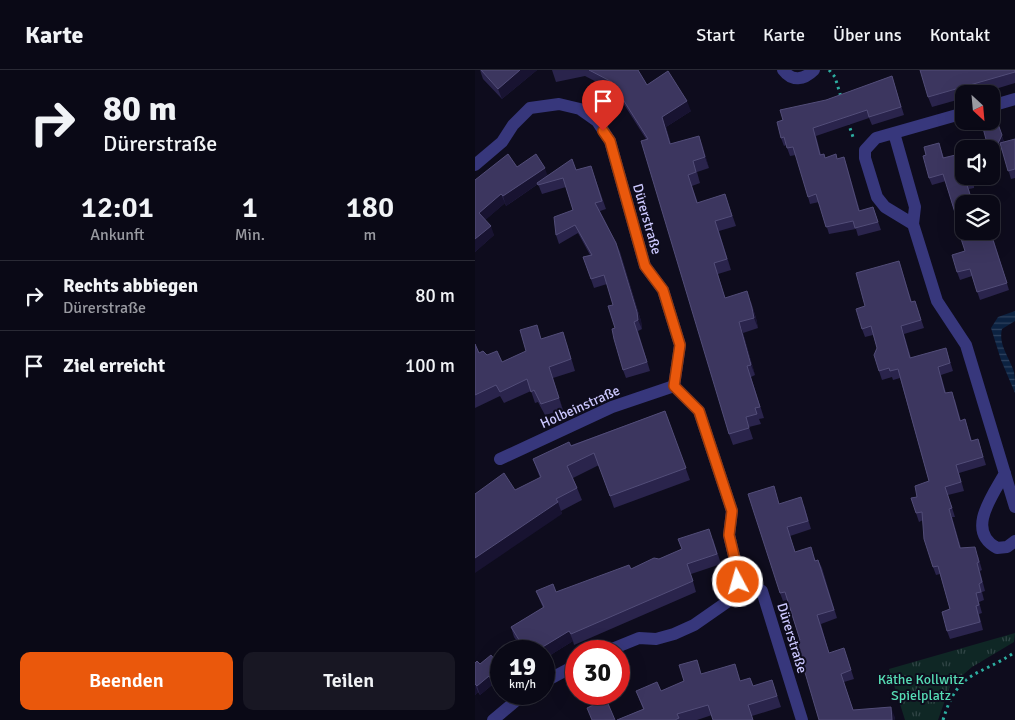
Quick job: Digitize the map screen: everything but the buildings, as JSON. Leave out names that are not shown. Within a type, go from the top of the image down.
[{"type":"street","points":[[783,70],[788,76],[798,79],[808,76],[814,70]]},
{"type":"street","points":[[1000,103],[1015,99]]},
{"type":"street","name":"Dürerstraße","points":[[475,165],[502,142],[513,124],[530,108],[559,104],[580,109],[597,121],[610,141],[645,266],[663,290],[680,345],[674,386]]},
{"type":"street","points":[[913,224],[885,206],[877,196],[865,158],[865,150],[877,138],[955,116]]},
{"type":"street","points":[[894,133],[915,207],[913,224],[937,301],[966,345],[1015,507]]},
{"type":"street","points":[[630,642],[639,638],[656,639],[674,634],[694,625],[727,602],[739,577],[729,535],[732,511],[699,411],[674,386]]},
{"type":"street","name":"Holbeinstraße","points":[[500,459],[612,408],[674,386]]},
{"type":"street","points":[[1005,473],[983,514],[981,526],[984,538],[997,548],[1007,547],[1015,541]]},
{"type":"street","name":"Dürerstraße","points":[[739,577],[761,591],[802,720]]},
{"type":"street","points":[[493,720],[510,705]]},
{"type":"path","points":[[829,70],[835,77],[844,106]]},
{"type":"path","points":[[846,115],[855,143],[877,138]]},
{"type":"path","points":[[943,720],[957,688],[978,671],[1015,652]]},
{"type":"green space","name":"Käthe Kollwitz Spielplatz","points":[[1015,633],[1014,642],[972,667],[950,686],[938,720],[905,720],[889,669]]},
{"type":"water","points":[[1015,311],[1015,321],[1002,329],[1001,335],[1003,346],[1014,372],[1015,393],[1001,360],[991,328],[998,317]]},
{"type":"route","points":[[603,131],[610,141],[645,266],[663,290],[680,345],[679,364],[674,386],[699,411],[732,511],[729,535],[736,558],[738,582]]}]
